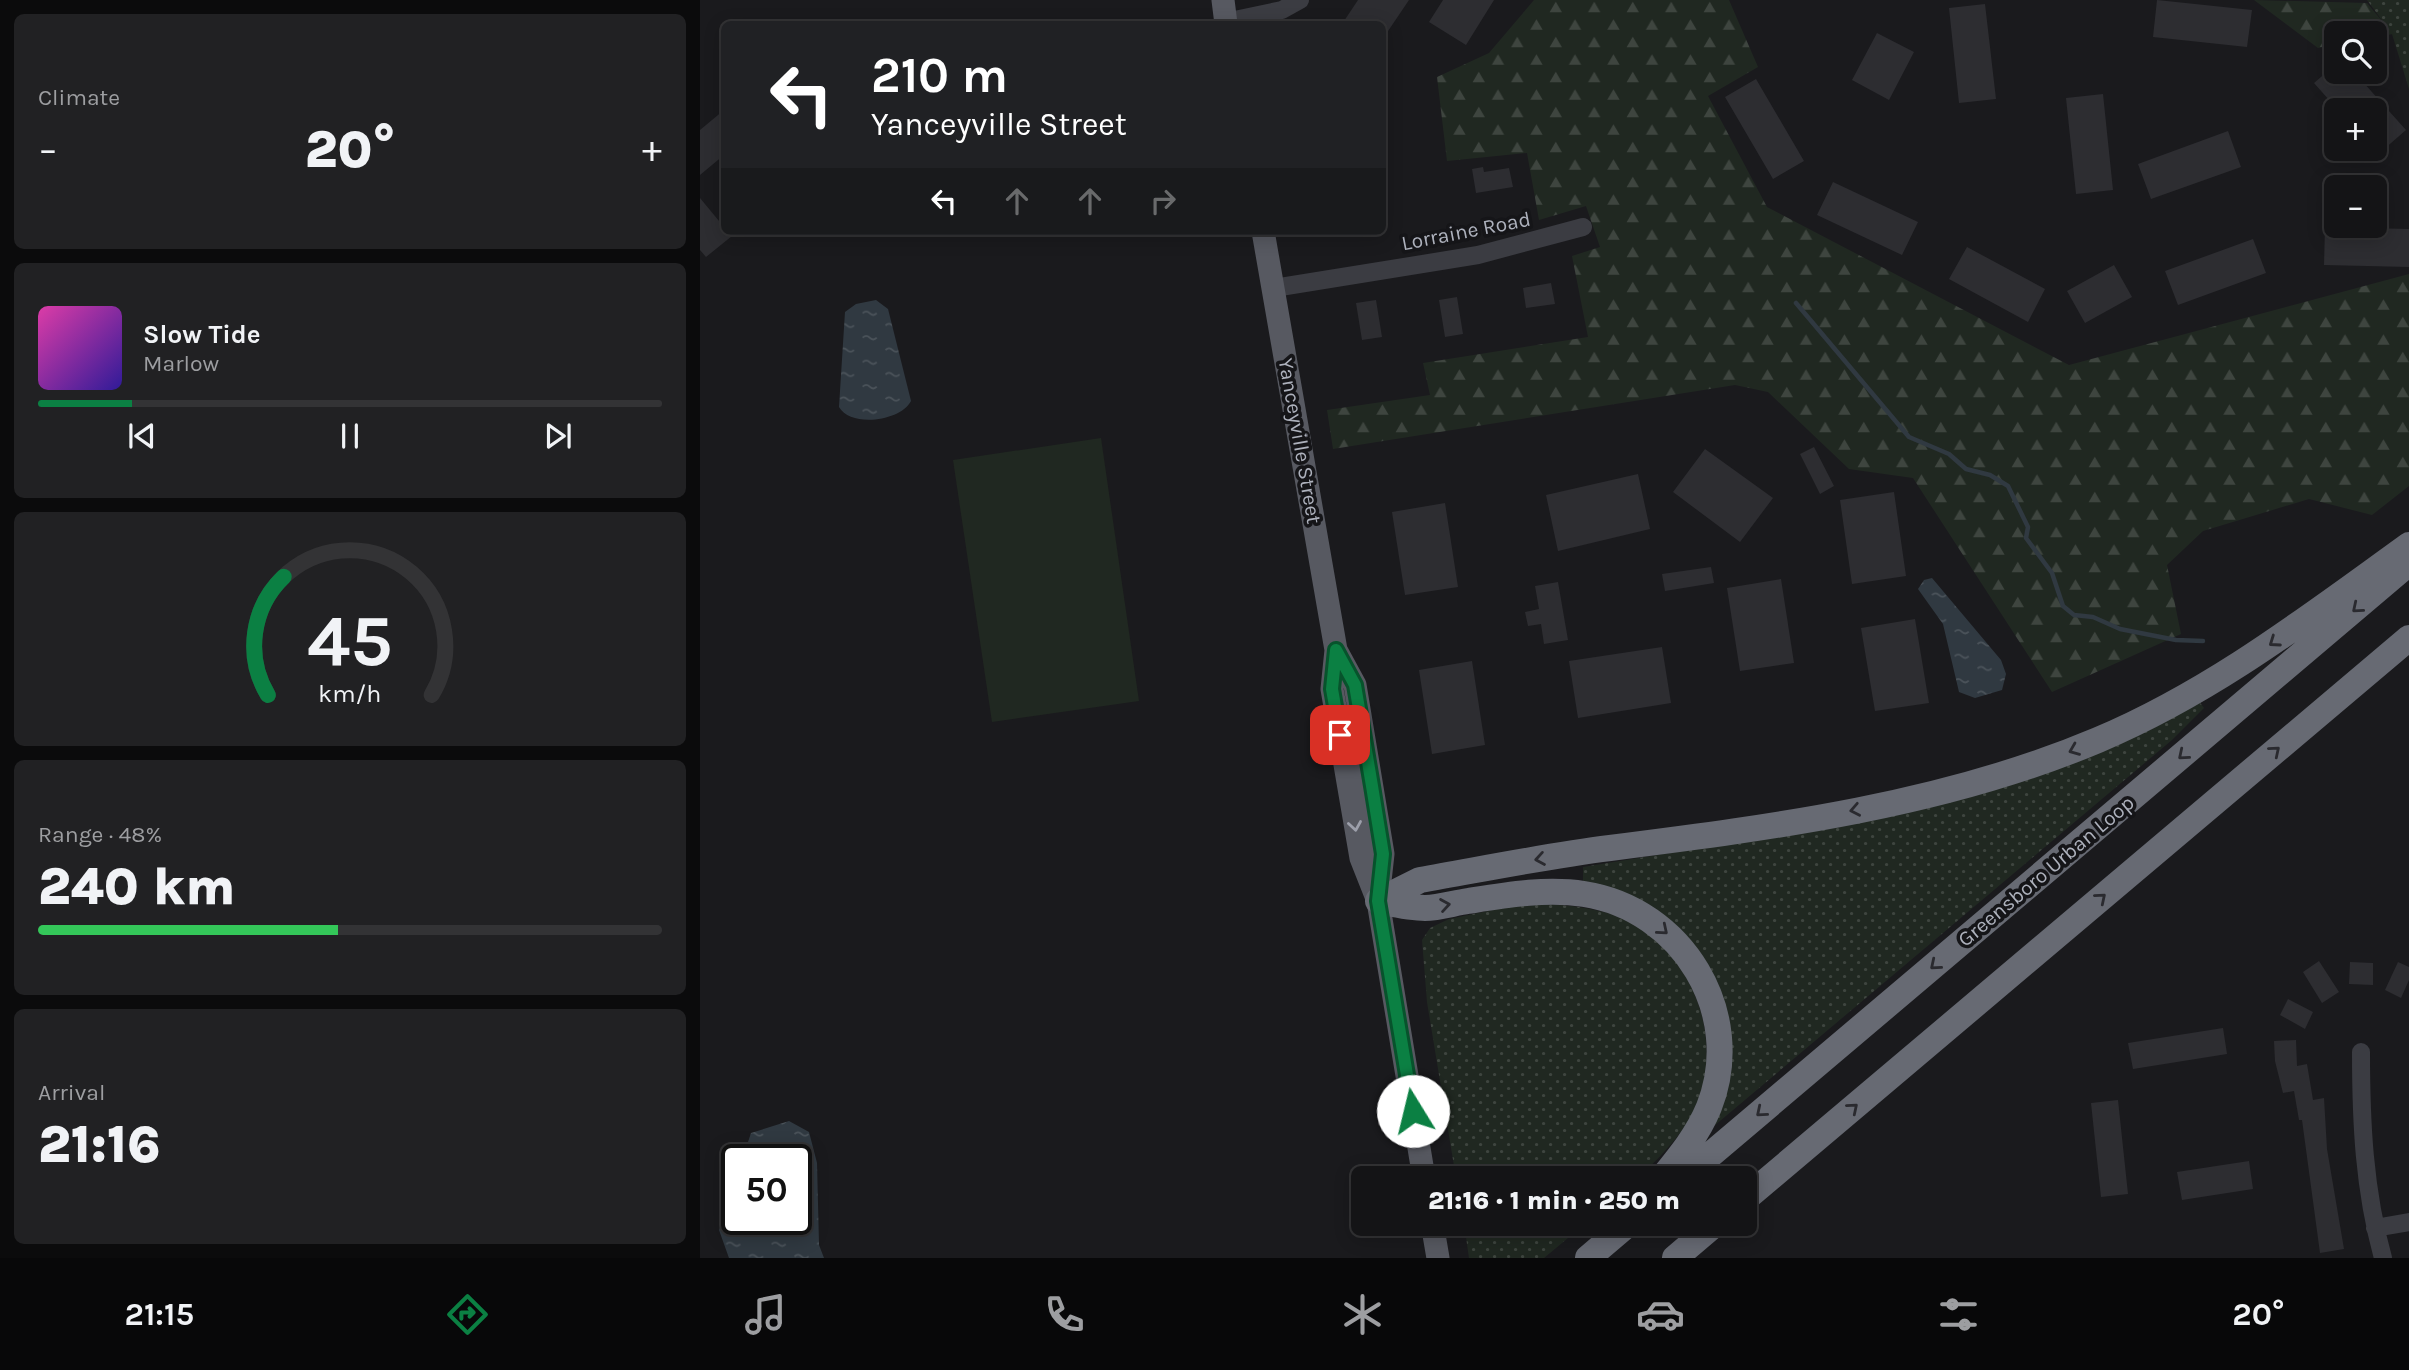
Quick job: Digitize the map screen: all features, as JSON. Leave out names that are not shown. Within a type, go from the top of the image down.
[{"type":"highway","points":[[1378,901],[1420,880],[1840,813],[1928,796],[2016,771],[2100,739],[2198,691],[2276,642],[2409,545]]},
{"type":"highway","name":"Greensboro Urban Loop","points":[[1697,1166],[2409,564]]},
{"type":"highway","points":[[1757,1189],[2409,638]]},
{"type":"highway","points":[[1378,901],[1425,908],[1507,895],[1567,892],[1621,904],[1669,934],[1693,963],[1706,987],[1715,1013],[1720,1050],[1715,1088],[1702,1123],[1671,1166]]},
{"type":"highway","points":[[1588,1258],[1613,1236]]},
{"type":"highway","points":[[1675,1258],[1701,1236]]},
{"type":"main road","name":"Yanceyville Street","points":[[1264,235],[1336,650],[1334,700],[1361,858],[1378,901],[1422,1166]]},
{"type":"main road","points":[[1434,1236],[1438,1258]]},
{"type":"street","points":[[1225,15],[1282,10],[1300,0]]},
{"type":"street","name":"Lorraine Road","points":[[1274,288],[1478,255],[1583,227]]},
{"type":"street","points":[[2361,1052],[2361,1119],[2368,1194],[2383,1258]]},
{"type":"street","points":[[2375,1228],[2409,1222]]},
{"type":"green space","points":[[1534,0],[1729,0],[1758,67],[1708,96],[1767,207],[2069,365],[2409,274],[2409,486],[2372,515],[2309,499],[2203,531],[2167,565],[2181,634],[2052,692],[1913,478],[1849,469],[1768,392],[1735,385],[1333,449],[1327,410],[1430,395],[1423,363],[1588,337],[1572,256],[1600,247],[1586,206],[1539,220],[1527,153],[1447,161],[1437,77],[1489,53]]},
{"type":"green space","points":[[2254,0],[2367,3],[2382,21],[2324,21],[2324,47],[2318,48]]},
{"type":"green space","points":[[2367,0],[2409,0],[2409,89],[2387,21],[2382,21]]},
{"type":"green space","points":[[1101,438],[1139,701],[992,722],[953,460]]},
{"type":"green space","points":[[2198,700],[2204,708],[2172,740],[1714,1126],[1730,1078],[1731,1043],[1711,973],[1583,886],[1583,867],[1859,822]]},
{"type":"green space","points":[[1547,904],[1571,906],[1595,910],[1629,921],[1660,942],[1677,961],[1690,983],[1700,1007],[1705,1032],[1707,1058],[1704,1083],[1691,1117],[1651,1166],[1454,1166],[1427,1002],[1422,940],[1430,928],[1449,919],[1507,907]]},
{"type":"green space","points":[[1466,1236],[1570,1236],[1544,1258],[1469,1258]]},
{"type":"water","points":[[876,300],[888,309],[911,401],[897,413],[864,420],[845,414],[839,407],[845,312],[856,304]]},
{"type":"water","points":[[1932,578],[2001,660],[2006,674],[2002,690],[1975,698],[1959,692],[1943,624],[1918,589],[1924,580]]},
{"type":"water","points":[[789,1121],[809,1132],[817,1163],[819,1245],[824,1258],[729,1258],[719,1230],[721,1224],[721,1235],[812,1235],[812,1144],[747,1144],[751,1133]]},
{"type":"building","points":[[1358,0],[1409,0],[1386,34],[1386,21],[1344,21]]},
{"type":"building","points":[[1443,0],[1494,0],[1466,45],[1429,22]]},
{"type":"building","points":[[2157,0],[2252,10],[2247,47],[2153,37]]},
{"type":"building","points":[[1985,4],[1996,99],[1959,103],[1949,8]]},
{"type":"building","points":[[1877,33],[1914,52],[1889,100],[1852,80]]},
{"type":"building","points":[[2324,74],[2324,84],[2365,84],[2377,98],[2327,98],[2314,83]]},
{"type":"building","points":[[1756,79],[1804,161],[1773,179],[1725,97]]},
{"type":"building","points":[[2103,94],[2113,190],[2076,194],[2066,98]]},
{"type":"building","points":[[2387,109],[2406,130],[2387,147]]},
{"type":"building","points":[[721,112],[721,158],[700,175],[700,130]]},
{"type":"building","points":[[2228,131],[2241,167],[2151,199],[2138,164]]},
{"type":"building","points":[[1483,167],[1484,172],[1509,168],[1513,187],[1476,193],[1472,169]]},
{"type":"building","points":[[1833,182],[1918,222],[1902,255],[1817,215]]},
{"type":"building","points":[[700,198],[721,223],[721,235],[732,236],[706,257],[700,250]]},
{"type":"building","points":[[2387,228],[2409,229],[2409,267],[2324,265],[2325,238],[2387,238]]},
{"type":"building","points":[[2253,239],[2266,273],[2178,305],[2165,271]]},
{"type":"building","points":[[1967,247],[2045,289],[2028,322],[1949,279]]},
{"type":"building","points":[[2114,265],[2132,297],[2085,323],[2067,291]]},
{"type":"building","points":[[1551,283],[1555,304],[1526,308],[1523,288]]},
{"type":"building","points":[[1457,297],[1463,334],[1445,337],[1439,300]]},
{"type":"building","points":[[1376,300],[1382,337],[1362,340],[1356,303]]},
{"type":"building","points":[[1814,447],[1834,486],[1820,494],[1800,454]]},
{"type":"building","points":[[1705,449],[1773,498],[1740,542],[1673,492]]},
{"type":"building","points":[[1638,474],[1650,529],[1558,551],[1546,495]]},
{"type":"building","points":[[1894,492],[1906,576],[1852,584],[1840,500]]},
{"type":"building","points":[[1445,503],[1458,587],[1405,595],[1392,512]]},
{"type":"building","points":[[1711,567],[1714,583],[1665,591],[1662,574]]},
{"type":"building","points":[[1781,579],[1794,663],[1740,671],[1727,588]]},
{"type":"building","points":[[1558,582],[1568,640],[1544,644],[1541,624],[1528,626],[1525,612],[1539,609],[1535,586]]},
{"type":"building","points":[[1915,619],[1929,703],[1875,711],[1861,628]]},
{"type":"building","points":[[1662,647],[1671,703],[1578,718],[1569,661]]},
{"type":"building","points":[[1472,661],[1485,745],[1432,754],[1419,670]]},
{"type":"building","points":[[2319,961],[2339,992],[2322,1003],[2303,972]]},
{"type":"building","points":[[2350,962],[2373,963],[2373,985],[2349,984]]},
{"type":"building","points":[[2398,962],[2409,967],[2409,980],[2401,998],[2385,990]]},
{"type":"building","points":[[2288,999],[2313,1012],[2305,1029],[2280,1015]]},
{"type":"building","points":[[2223,1028],[2227,1054],[2133,1069],[2128,1043]]},
{"type":"building","points":[[2296,1040],[2297,1066],[2307,1064],[2313,1100],[2324,1098],[2327,1149],[2344,1249],[2320,1253],[2302,1120],[2299,1120],[2294,1091],[2283,1093],[2275,1061],[2274,1041]]},
{"type":"building","points":[[2118,1100],[2128,1194],[2101,1197],[2091,1103]]},
{"type":"building","points":[[2249,1161],[2253,1189],[2182,1200],[2177,1172]]},
{"type":"waterway","points":[[1796,303],[1909,437],[1949,454],[1966,469],[1990,475],[2008,486],[2028,527],[2026,538],[2052,573],[2063,606],[2074,615],[2093,617],[2120,629],[2176,640],[2203,641]]},
{"type":"route","points":[[1340,735],[1332,689],[1336,650],[1355,685],[1372,786],[1383,854],[1378,901],[1413,1111]]}]
